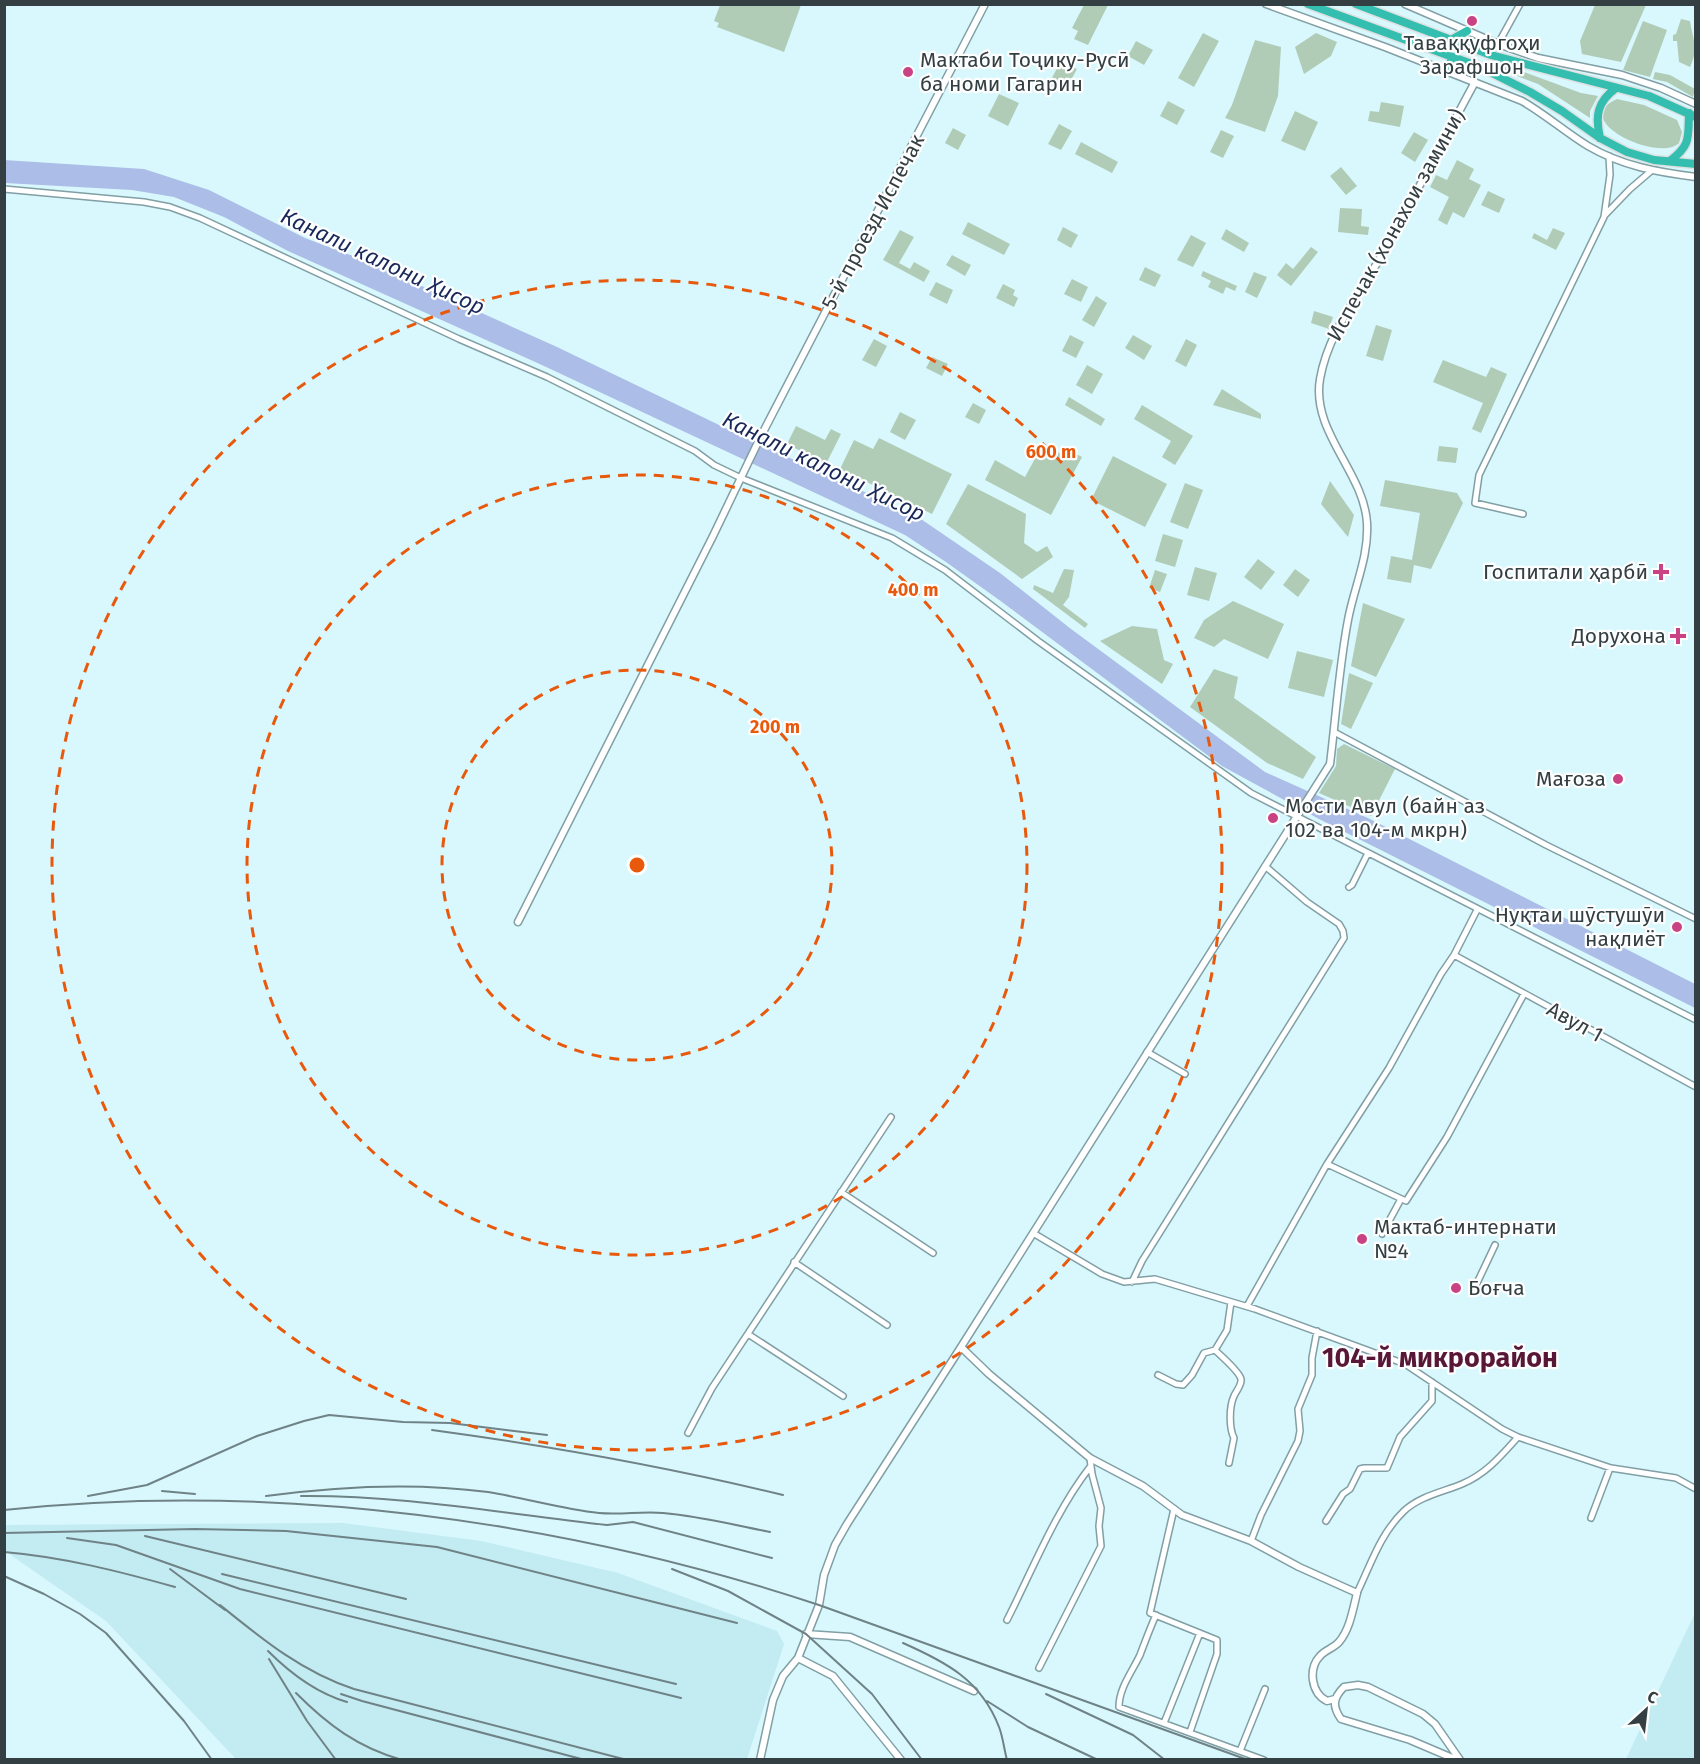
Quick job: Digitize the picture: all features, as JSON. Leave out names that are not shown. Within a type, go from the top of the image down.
[{"type":"highway","points":[[1308,4],[1480,67],[1530,92],[1600,138],[1627,152],[1654,160],[1695,164]]},
{"type":"highway","points":[[1356,4],[1491,55],[1649,96],[1692,116],[1686,144],[1682,152],[1670,161]]},
{"type":"highway","points":[[1451,40],[1467,31]]},
{"type":"highway","points":[[1446,71],[1454,57]]},
{"type":"highway","points":[[1600,138],[1596,120],[1599,103],[1616,88]]},
{"type":"street","name":"5-й проезд Испечак","points":[[518,922],[760,438],[985,4]]},
{"type":"street","points":[[1266,4],[1475,82],[1538,110],[1587,145],[1609,156],[1651,171],[1695,177]]},
{"type":"street","points":[[1405,4],[1498,44],[1538,58],[1622,75],[1661,88],[1695,104]]},
{"type":"street","points":[[1498,44],[1520,4]]},
{"type":"street","name":"Испечак (хонахои замини)","points":[[760,1760],[772,1700],[783,1676],[798,1658],[819,1605],[824,1575],[835,1545],[1330,764],[1342,652],[1351,603],[1367,548],[1367,521],[1361,497],[1330,434],[1321,408],[1320,382],[1323,363],[1332,339],[1380,258],[1475,82]]},
{"type":"street","points":[[1523,514],[1475,503],[1479,475],[1604,216],[1610,176],[1609,156]]},
{"type":"street","points":[[1604,216],[1651,171]]},
{"type":"street","points":[[4,189],[144,202],[170,207],[200,218],[437,329],[547,377],[695,451],[714,465],[741,478],[892,538],[945,570],[1038,641],[1230,780],[1297,818],[1695,1020]]},
{"type":"street","points":[[1334,732],[1546,845],[1695,919]]},
{"type":"street","points":[[1349,887],[1368,853]]},
{"type":"street","points":[[1132,1282],[1142,1261],[1203,1162],[1344,938],[1339,924],[1307,902],[1265,866]]},
{"type":"street","points":[[1247,1306],[1327,1164],[1389,1068],[1454,955],[1477,910]]},
{"type":"street","name":"Авул 1","points":[[1454,955],[1695,1087]]},
{"type":"street","points":[[1327,1164],[1406,1201],[1447,1137],[1524,994]]},
{"type":"street","points":[[1147,1052],[1185,1074]]},
{"type":"street","points":[[688,1433],[712,1388],[891,1118]]},
{"type":"street","points":[[841,1192],[933,1253]]},
{"type":"street","points":[[1382,1234],[1401,1199]]},
{"type":"street","points":[[1033,1233],[1102,1274],[1124,1282],[1155,1279],[1247,1306],[1405,1364],[1502,1429],[1518,1437],[1610,1468],[1676,1478],[1695,1489]]},
{"type":"street","points":[[1476,1283],[1495,1245]]},
{"type":"street","points":[[794,1262],[887,1325]]},
{"type":"street","points":[[1158,1375],[1183,1385],[1192,1375],[1204,1353],[1215,1350],[1227,1330],[1231,1302]]},
{"type":"street","points":[[1251,1541],[1261,1515],[1298,1441],[1300,1424],[1298,1409],[1312,1375],[1312,1358],[1317,1331]]},
{"type":"street","points":[[748,1334],[843,1395]]},
{"type":"street","points":[[961,1347],[989,1374],[1090,1458],[1143,1486],[1182,1515],[1251,1541],[1299,1567],[1357,1593]]},
{"type":"street","points":[[1215,1350],[1241,1379],[1232,1399],[1230,1430],[1234,1438],[1229,1463]]},
{"type":"street","points":[[1326,1521],[1343,1494],[1350,1489],[1360,1469],[1387,1468],[1400,1437],[1432,1401],[1432,1382]]},
{"type":"street","points":[[1335,1700],[1327,1701],[1316,1692],[1313,1682],[1314,1669],[1319,1657],[1338,1644],[1345,1632],[1357,1593],[1379,1543],[1392,1523],[1419,1500],[1481,1474],[1499,1459],[1518,1437]]},
{"type":"street","points":[[1038,1668],[1101,1546],[1099,1526],[1101,1508],[1090,1467],[1090,1458]]},
{"type":"street","points":[[1007,1620],[1054,1525],[1077,1484],[1090,1467]]},
{"type":"street","points":[[1591,1518],[1610,1468]]},
{"type":"street","points":[[1174,1509],[1150,1613],[1217,1640],[1217,1654],[1190,1732]]},
{"type":"street","points":[[1156,1615],[1139,1658],[1124,1687],[1119,1707],[1264,1760]]},
{"type":"street","points":[[1164,1723],[1200,1633]]},
{"type":"street","points":[[806,1634],[850,1637],[974,1691]]},
{"type":"street","points":[[798,1658],[833,1676],[902,1760]]},
{"type":"street","points":[[1358,1685],[1368,1687],[1423,1714],[1436,1724],[1459,1760],[1410,1740],[1341,1719],[1335,1710],[1335,1700],[1344,1687],[1358,1685]]},
{"type":"street","points":[[1240,1751],[1265,1689]]},
{"type":"shaded area","points":[[4,160],[144,169],[209,190],[305,238],[366,261],[557,347],[742,436],[915,515],[1000,573],[1071,629],[1265,772],[1370,819],[1695,984],[1695,1008],[1319,819],[1222,766],[1002,602],[905,535],[544,366],[288,251],[224,217],[174,197],[132,190],[5,183]]},
{"type":"shaded area","points":[[343,1523],[481,1541],[618,1573],[777,1631],[784,1644],[747,1759],[236,1759],[106,1621],[5,1551],[5,1525]]},
{"type":"shaded area","points":[[1695,1613],[1695,1759],[1626,1759]]},
{"type":"green space","points":[[720,5],[801,5],[784,52],[717,27],[719,23],[714,21]]},
{"type":"green space","points":[[1084,5],[1108,5],[1088,45],[1074,39],[1078,31],[1072,28]]},
{"type":"green space","points":[[1595,5],[1646,5],[1621,62],[1582,54],[1580,41]]},
{"type":"green space","points":[[1681,19],[1690,21],[1694,39],[1695,49],[1690,67],[1679,62],[1677,41],[1673,41],[1673,35],[1676,34]]},
{"type":"green space","points":[[1643,21],[1667,30],[1650,77],[1623,70]]},
{"type":"green space","points":[[1203,33],[1219,41],[1194,87],[1178,78]]},
{"type":"green space","points":[[1316,33],[1337,42],[1331,56],[1304,74],[1295,47]]},
{"type":"green space","points":[[1255,40],[1281,47],[1278,96],[1265,132],[1225,118],[1232,105]]},
{"type":"green space","points":[[1136,41],[1153,50],[1144,65],[1128,56]]},
{"type":"green space","points":[[1061,61],[1077,69],[1064,93],[1048,85]]},
{"type":"green space","points":[[1494,61],[1581,93],[1598,96],[1590,111],[1590,118],[1538,84],[1491,66]]},
{"type":"green space","points":[[1655,72],[1670,75],[1695,89],[1693,97],[1667,82],[1653,79]]},
{"type":"green space","points":[[999,94],[1019,103],[1008,126],[988,116]]},
{"type":"green space","points":[[1617,99],[1644,105],[1677,120],[1682,132],[1679,143],[1669,148],[1654,148],[1622,137],[1610,128],[1603,118],[1605,108]]},
{"type":"green space","points":[[1168,101],[1185,110],[1177,125],[1160,116]]},
{"type":"green space","points":[[1381,102],[1404,106],[1400,127],[1368,121],[1370,111],[1379,112]]},
{"type":"green space","points":[[1295,111],[1318,122],[1305,151],[1281,141]]},
{"type":"green space","points":[[1059,124],[1072,131],[1061,150],[1048,144]]},
{"type":"green space","points":[[953,128],[966,135],[958,150],[945,143]]},
{"type":"green space","points":[[1221,130],[1234,136],[1223,158],[1210,152]]},
{"type":"green space","points":[[1414,132],[1428,140],[1415,162],[1401,153]]},
{"type":"green space","points":[[1081,142],[1118,162],[1112,173],[1075,154]]},
{"type":"green space","points":[[1457,160],[1474,169],[1469,179],[1481,185],[1464,218],[1453,212],[1447,225],[1438,220],[1449,197],[1430,187],[1436,175],[1447,180]]},
{"type":"green space","points":[[1341,167],[1357,186],[1346,195],[1330,176]]},
{"type":"green space","points":[[1488,191],[1505,199],[1499,213],[1481,205]]},
{"type":"green space","points":[[1340,208],[1362,209],[1361,226],[1369,227],[1368,235],[1338,232]]},
{"type":"green space","points":[[968,222],[1010,244],[1004,255],[962,234]]},
{"type":"green space","points":[[1063,227],[1078,235],[1071,248],[1057,240]]},
{"type":"green space","points":[[1553,228],[1565,233],[1556,250],[1532,238],[1534,233],[1547,240]]},
{"type":"green space","points":[[1226,229],[1249,243],[1244,252],[1221,239]]},
{"type":"green space","points":[[900,230],[914,237],[899,263],[910,269],[914,262],[930,271],[924,282],[883,260]]},
{"type":"green space","points":[[1191,235],[1206,243],[1193,267],[1177,260]]},
{"type":"green space","points":[[1311,247],[1318,252],[1291,286],[1277,275],[1286,263],[1293,269]]},
{"type":"green space","points":[[952,255],[971,265],[965,276],[946,265]]},
{"type":"green space","points":[[1145,267],[1161,275],[1155,287],[1139,280]]},
{"type":"green space","points":[[1203,271],[1237,286],[1235,291],[1226,287],[1223,294],[1208,287],[1211,281],[1201,276]]},
{"type":"green space","points":[[1254,272],[1267,277],[1257,298],[1245,292]]},
{"type":"green space","points":[[1072,279],[1088,287],[1081,302],[1064,294]]},
{"type":"green space","points":[[936,282],[953,290],[947,304],[929,295]]},
{"type":"green space","points":[[1003,284],[1015,290],[1013,295],[1018,298],[1014,307],[996,298]]},
{"type":"green space","points":[[1096,296],[1107,303],[1094,327],[1082,320]]},
{"type":"green space","points":[[1314,311],[1333,317],[1329,329],[1311,323]]},
{"type":"green space","points":[[1376,325],[1392,330],[1383,361],[1366,356]]},
{"type":"green space","points":[[1070,335],[1084,342],[1076,358],[1062,351]]},
{"type":"green space","points":[[1133,335],[1152,346],[1144,360],[1125,348]]},
{"type":"green space","points":[[874,339],[887,346],[876,367],[862,360]]},
{"type":"green space","points":[[1186,339],[1197,345],[1186,367],[1175,361]]},
{"type":"green space","points":[[932,357],[948,364],[942,376],[926,368]]},
{"type":"green space","points":[[1443,360],[1486,377],[1491,367],[1507,374],[1481,433],[1472,429],[1483,403],[1433,382]]},
{"type":"green space","points":[[1087,365],[1103,374],[1092,394],[1076,385]]},
{"type":"green space","points":[[1222,389],[1261,414],[1261,419],[1213,405]]},
{"type":"green space","points":[[1069,397],[1105,419],[1101,426],[1065,405]]},
{"type":"green space","points":[[973,403],[986,410],[979,424],[965,417]]},
{"type":"green space","points":[[1142,405],[1193,436],[1175,465],[1162,457],[1171,441],[1134,419]]},
{"type":"green space","points":[[900,412],[916,420],[905,440],[890,432]]},
{"type":"green space","points":[[796,426],[825,440],[831,429],[841,434],[826,464],[787,444]]},
{"type":"green space","points":[[879,438],[952,474],[932,514],[840,469],[854,440],[873,449]]},
{"type":"green space","points":[[1043,444],[1063,455],[1067,449],[1082,457],[1051,515],[985,480],[995,460],[1025,477]]},
{"type":"green space","points":[[1439,446],[1458,448],[1456,463],[1437,461]]},
{"type":"green space","points":[[1113,456],[1167,484],[1145,527],[1091,500]]},
{"type":"green space","points":[[1385,480],[1457,493],[1463,503],[1431,569],[1414,565],[1411,583],[1387,579],[1391,556],[1412,560],[1420,513],[1380,506]]},
{"type":"green space","points":[[1330,481],[1354,515],[1348,537],[1321,504]]},
{"type":"green space","points":[[1185,483],[1203,490],[1188,529],[1170,522]]},
{"type":"green space","points":[[968,484],[1026,514],[1024,543],[1037,552],[1047,546],[1053,557],[1022,579],[946,524]]},
{"type":"green space","points":[[1163,534],[1183,540],[1175,567],[1155,561]]},
{"type":"green space","points":[[1258,559],[1275,572],[1261,590],[1244,577]]},
{"type":"green space","points":[[1195,567],[1217,573],[1209,601],[1187,595]]},
{"type":"green space","points":[[1064,569],[1074,570],[1069,597],[1063,605],[1088,624],[1085,628],[1033,589],[1034,585],[1053,593]]},
{"type":"green space","points":[[1295,569],[1310,580],[1298,597],[1283,585]]},
{"type":"green space","points":[[1155,570],[1167,574],[1160,592],[1149,588]]},
{"type":"green space","points":[[1233,601],[1284,624],[1268,659],[1224,639],[1214,647],[1194,638],[1204,620]]},
{"type":"green space","points":[[1363,603],[1405,619],[1376,677],[1351,666]]},
{"type":"green space","points":[[1132,626],[1157,629],[1164,660],[1173,664],[1162,684],[1100,641]]},
{"type":"green space","points":[[1297,651],[1333,660],[1324,697],[1288,688]]},
{"type":"green space","points":[[1214,669],[1238,677],[1234,698],[1316,757],[1303,779],[1267,763],[1190,707]]},
{"type":"green space","points":[[1349,673],[1373,683],[1351,729],[1341,724]]},
{"type":"green space","points":[[1344,744],[1395,769],[1371,816],[1319,793],[1336,766],[1337,749]]},
{"type":"railway","points":[[88,1496],[147,1485],[257,1436],[329,1415],[403,1422],[450,1423],[547,1435]]},
{"type":"railway","points":[[432,1430],[608,1458],[783,1495]]},
{"type":"railway","points":[[266,1496],[321,1490],[432,1487],[502,1494],[585,1511],[676,1514],[770,1532]]},
{"type":"railway","points":[[162,1491],[195,1494]]},
{"type":"railway","points":[[301,1496],[416,1502],[607,1525],[633,1522],[772,1558]]},
{"type":"railway","points":[[4,1510],[106,1502],[209,1501],[312,1505],[416,1515],[520,1530],[622,1550],[722,1575],[819,1605],[1248,1760]]},
{"type":"railway","points":[[4,1533],[195,1529],[286,1531],[437,1547],[737,1623]]},
{"type":"railway","points":[[145,1536],[406,1599]]},
{"type":"railway","points":[[67,1538],[116,1545],[240,1589],[681,1698]]},
{"type":"railway","points":[[4,1552],[90,1565],[175,1587]]},
{"type":"railway","points":[[170,1569],[225,1610]]},
{"type":"railway","points":[[672,1569],[728,1591],[806,1634],[872,1694],[922,1760]]},
{"type":"railway","points":[[222,1574],[676,1684]]},
{"type":"railway","points":[[4,1576],[80,1614],[106,1633],[184,1721],[212,1760]]},
{"type":"railway","points":[[220,1605],[283,1653],[335,1682],[354,1689],[627,1760]]},
{"type":"railway","points":[[903,1643],[948,1666],[972,1685],[991,1711],[1000,1731],[1007,1760]]},
{"type":"railway","points":[[268,1651],[304,1682],[347,1702]]},
{"type":"railway","points":[[269,1659],[307,1721],[336,1760]]},
{"type":"railway","points":[[296,1693],[344,1734],[371,1749],[402,1760]]},
{"type":"railway","points":[[341,1694],[585,1760]]},
{"type":"railway","points":[[1046,1694],[1133,1735],[1165,1760]]},
{"type":"railway","points":[[987,1701],[1028,1727],[1098,1760]]},
{"type":"place","name":"Таваққуфгоҳи Зарафшон","points":[[1472,21]]},
{"type":"place","name":"Мактаби Тоҷику-Русӣ ба номи Гагарин","points":[[908,72]]},
{"type":"place","name":"Госпитали ҳарбӣ","points":[[1661,572]]},
{"type":"place","name":"Дорухона","points":[[1678,636]]},
{"type":"place","name":"Мағоза","points":[[1618,779]]},
{"type":"place","name":"Мости Авул (байн аз 102 ва 104-м мкрн)","points":[[1273,818]]},
{"type":"place","name":"Нуқтаи шӯстушӯи нақлиёт","points":[[1677,927]]},
{"type":"place","name":"Мактаб-интернати №4","points":[[1362,1239]]},
{"type":"place","name":"Боғча","points":[[1456,1288]]},
{"type":"district","name":"104-й микрорайон","points":[[1440,1358]]},
{"type":"water label","name":"Канали калони Ҳисор","points":[[383,261]]},
{"type":"water label","name":"Канали калони Ҳисор","points":[[824,466]]}]
